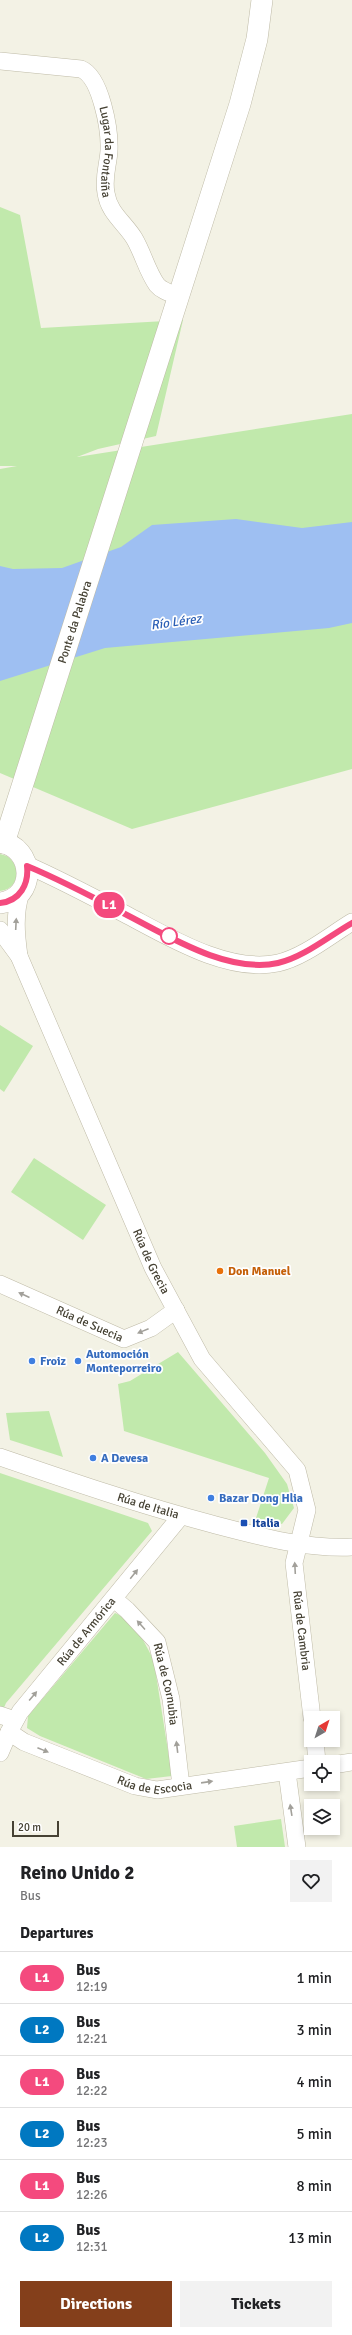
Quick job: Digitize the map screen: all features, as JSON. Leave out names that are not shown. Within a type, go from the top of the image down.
[{"type":"street","name":"Ponte da Palabra","points":[[2,842],[16,804],[240,104],[258,39],[262,0]]},
{"type":"street","name":"Lugar da Fontaíña","points":[[0,61],[81,69],[90,75],[98,91],[109,133],[109,152],[103,177],[110,208],[134,238],[157,284],[164,291],[178,296]]},
{"type":"street","points":[[0,902],[14,898],[21,892],[28,875],[27,866],[18,850],[2,842]]},
{"type":"street","points":[[27,866],[190,947],[220,958],[250,964],[278,963],[302,953],[352,922]]},
{"type":"street","name":"Rúa de Grecia","points":[[21,892],[17,905],[15,930],[19,956],[153,1268],[202,1359],[297,1470],[307,1510],[298,1544]]},
{"type":"street","name":"Rúa de Grecia","points":[[1,934],[19,956]]},
{"type":"street","name":"Rúa de Suecia","points":[[0,1284],[124,1339],[151,1328],[176,1310]]},
{"type":"street","name":"Rúa de Italia","points":[[0,1457],[181,1516],[268,1539],[298,1544],[352,1547]]},
{"type":"street","name":"Rúa de Armórica","points":[[0,1753],[8,1722],[20,1712],[181,1516]]},
{"type":"street","name":"Rúa de Cambria","points":[[298,1544],[294,1564],[311,1711]]},
{"type":"street","name":"Rúa de Cornubia","points":[[114,1599],[127,1610],[157,1642],[171,1699],[182,1786]]},
{"type":"street","name":"Rúa de Escocia","points":[[8,1722],[24,1742],[135,1786],[157,1790],[304,1769]]},
{"type":"street","points":[[340,1763],[352,1762]]},
{"type":"street","points":[[287,1772],[297,1847]]},
{"type":"green space","points":[[0,207],[20,215],[41,328],[183,320],[156,436],[98,449],[77,457],[352,414],[352,769],[132,829],[0,773],[0,469],[17,466],[0,466]]},
{"type":"green space","points":[[0,854],[7,856],[12,861],[15,866],[16,879],[13,885],[0,891]]},
{"type":"green space","points":[[0,1025],[33,1046],[4,1092],[0,1089]]},
{"type":"green space","points":[[34,1158],[106,1205],[83,1240],[11,1192]]},
{"type":"green space","points":[[178,1352],[265,1453],[287,1484],[294,1508],[282,1524],[256,1518],[269,1478],[124,1431],[118,1384],[130,1381]]},
{"type":"green space","points":[[49,1411],[63,1457],[10,1440],[6,1413]]},
{"type":"green space","points":[[0,1473],[148,1523],[152,1531],[6,1703],[0,1717]]},
{"type":"green space","points":[[115,1613],[128,1621],[139,1634],[154,1662],[172,1776],[146,1779],[40,1736],[27,1728],[28,1716]]},
{"type":"green space","points":[[281,1819],[285,1847],[237,1847],[234,1826]]},
{"type":"water","name":"Río Lérez","points":[[236,519],[302,528],[352,522],[352,623],[329,628],[105,648],[0,681],[0,566],[13,569],[62,568],[121,547],[152,525]]},
{"type":"bus line","name":"L1","points":[[0,903],[14,898],[21,892],[26,884],[28,875],[27,866],[60,880],[190,947],[220,958],[250,964],[278,963],[302,953],[352,923]]},
{"type":"place","name":"Don Manuel","points":[[220,1271]]},
{"type":"place","name":"Froiz","points":[[32,1361]]},
{"type":"place","name":"Automoción Monteporreiro","points":[[78,1361]]},
{"type":"place","name":"A Devesa","points":[[93,1458]]},
{"type":"place","name":"Bazar Dong Hlia","points":[[211,1498]]},
{"type":"place","name":"Italia","points":[[244,1523]]}]
